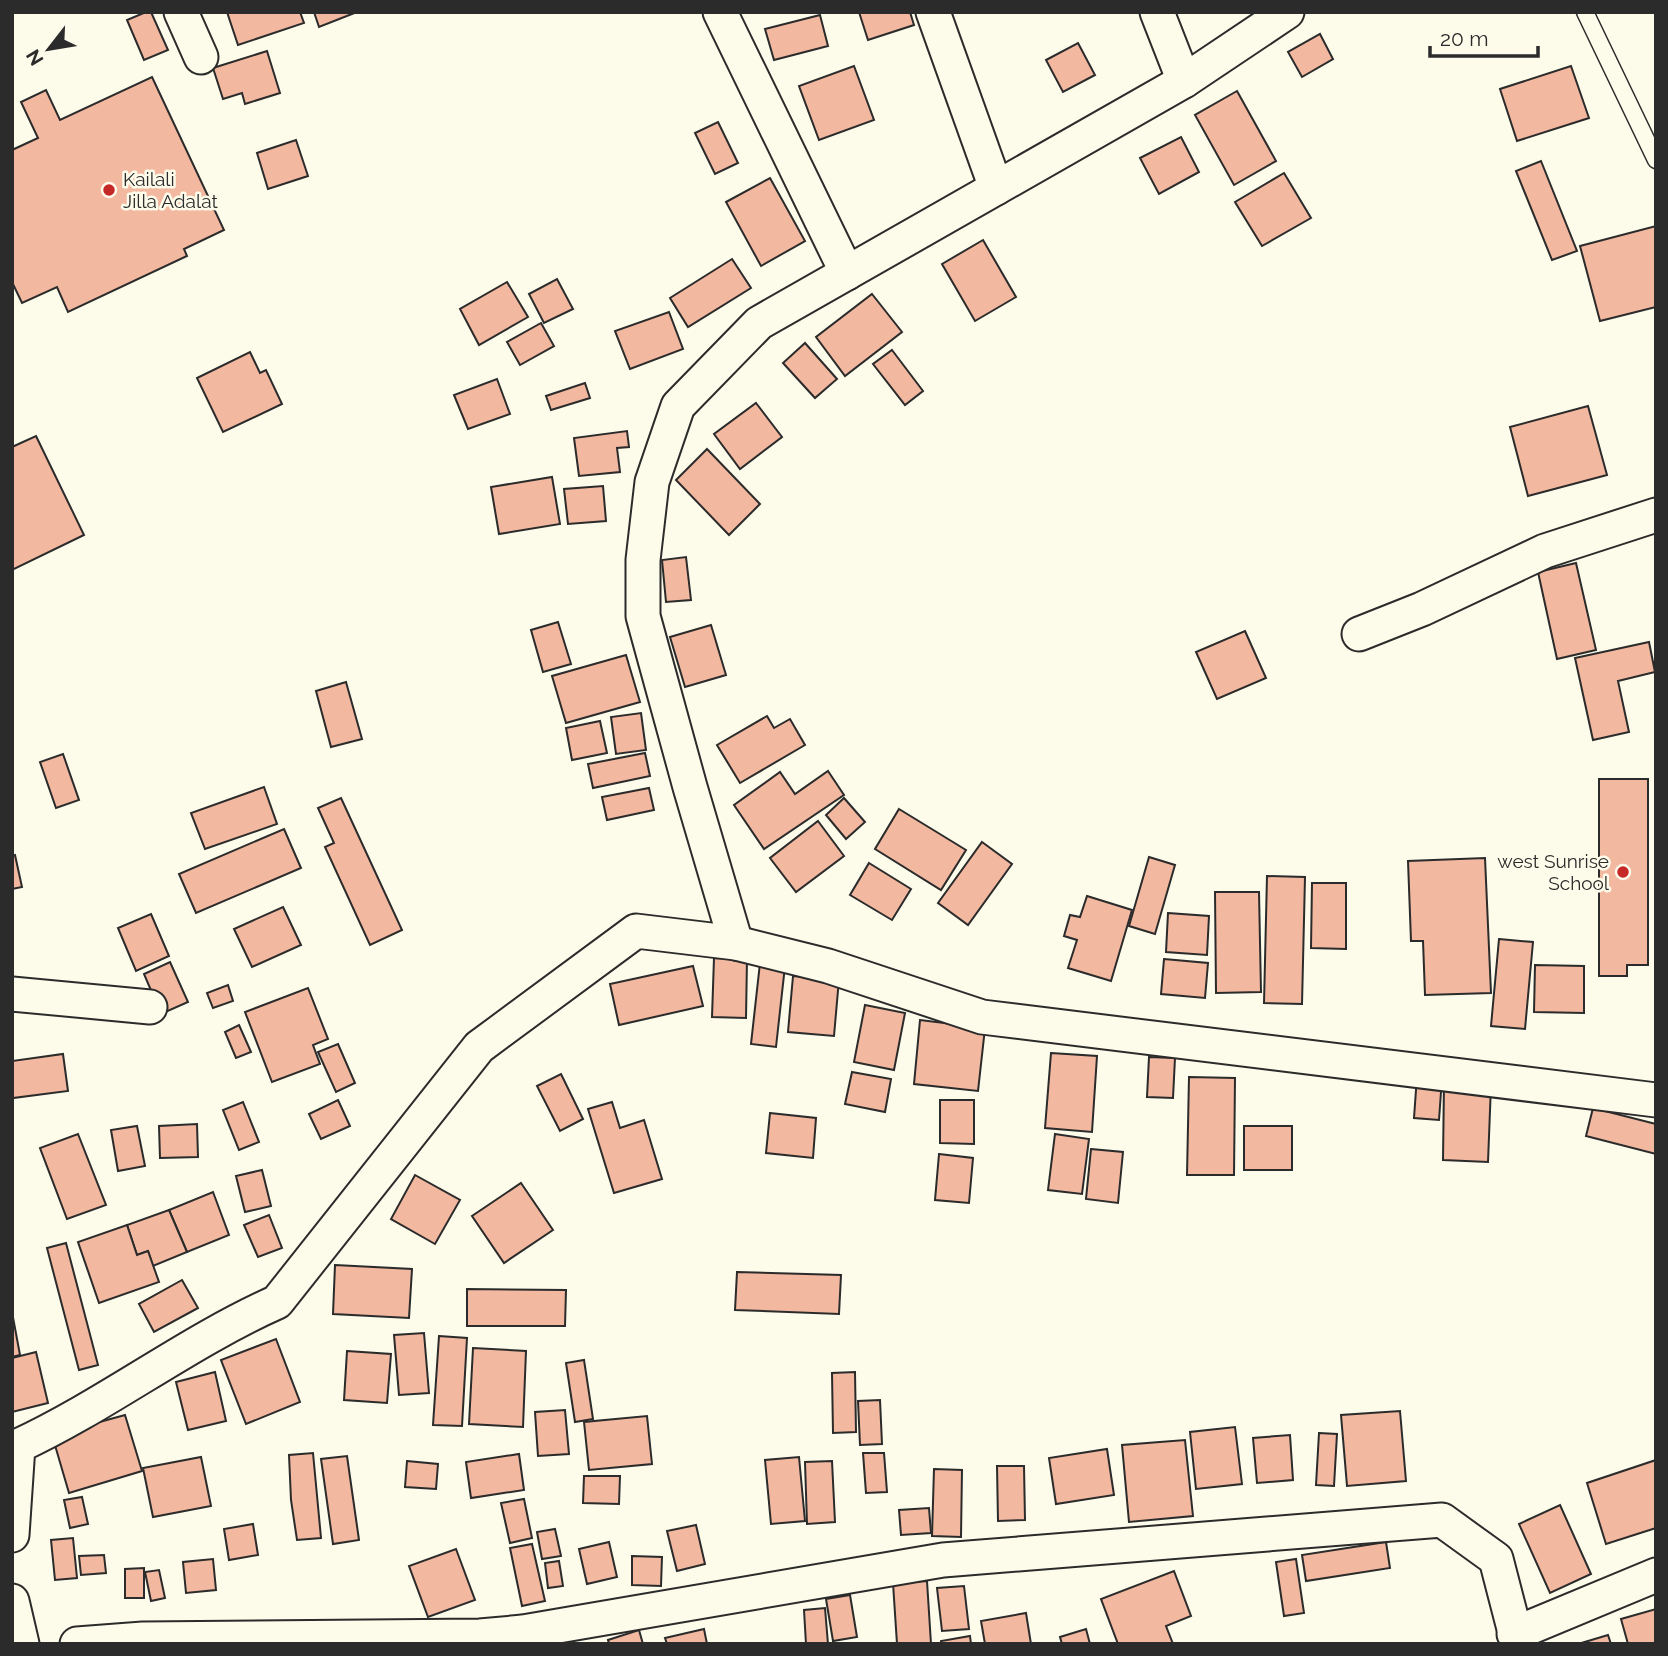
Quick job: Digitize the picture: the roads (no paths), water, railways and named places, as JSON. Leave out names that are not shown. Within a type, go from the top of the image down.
[{"type":"street","points":[[181,12],[201,57]]},
{"type":"street","points":[[720,12],[847,273]]},
{"type":"street","points":[[933,12],[996,188]]},
{"type":"street","points":[[1157,12],[1184,81]]},
{"type":"street","points":[[736,943],[643,616],[643,560],[652,482],[678,406],[760,323],[1184,81],[1287,12]]},
{"type":"street","points":[[1359,634],[1422,609],[1545,551],[1656,514]]},
{"type":"street","points":[[12,1535],[15,1440],[56,1428],[246,1315],[277,1301],[479,1047],[636,932],[736,943],[828,966],[982,1017],[1656,1100]]},
{"type":"street","points":[[12,993],[150,1007]]},
{"type":"street","points":[[77,1644],[143,1639],[480,1636],[513,1633],[943,1560],[1442,1520],[1496,1559],[1516,1639],[1656,1575]]},
{"type":"street","points":[[12,1601],[22,1644]]},
{"type":"lane","points":[[1585,12],[1656,160]]},
{"type":"place","name":"Kailali Jilla Adalat","points":[[109,190]]},
{"type":"place","name":"west Sunrise School","points":[[1623,872]]}]
